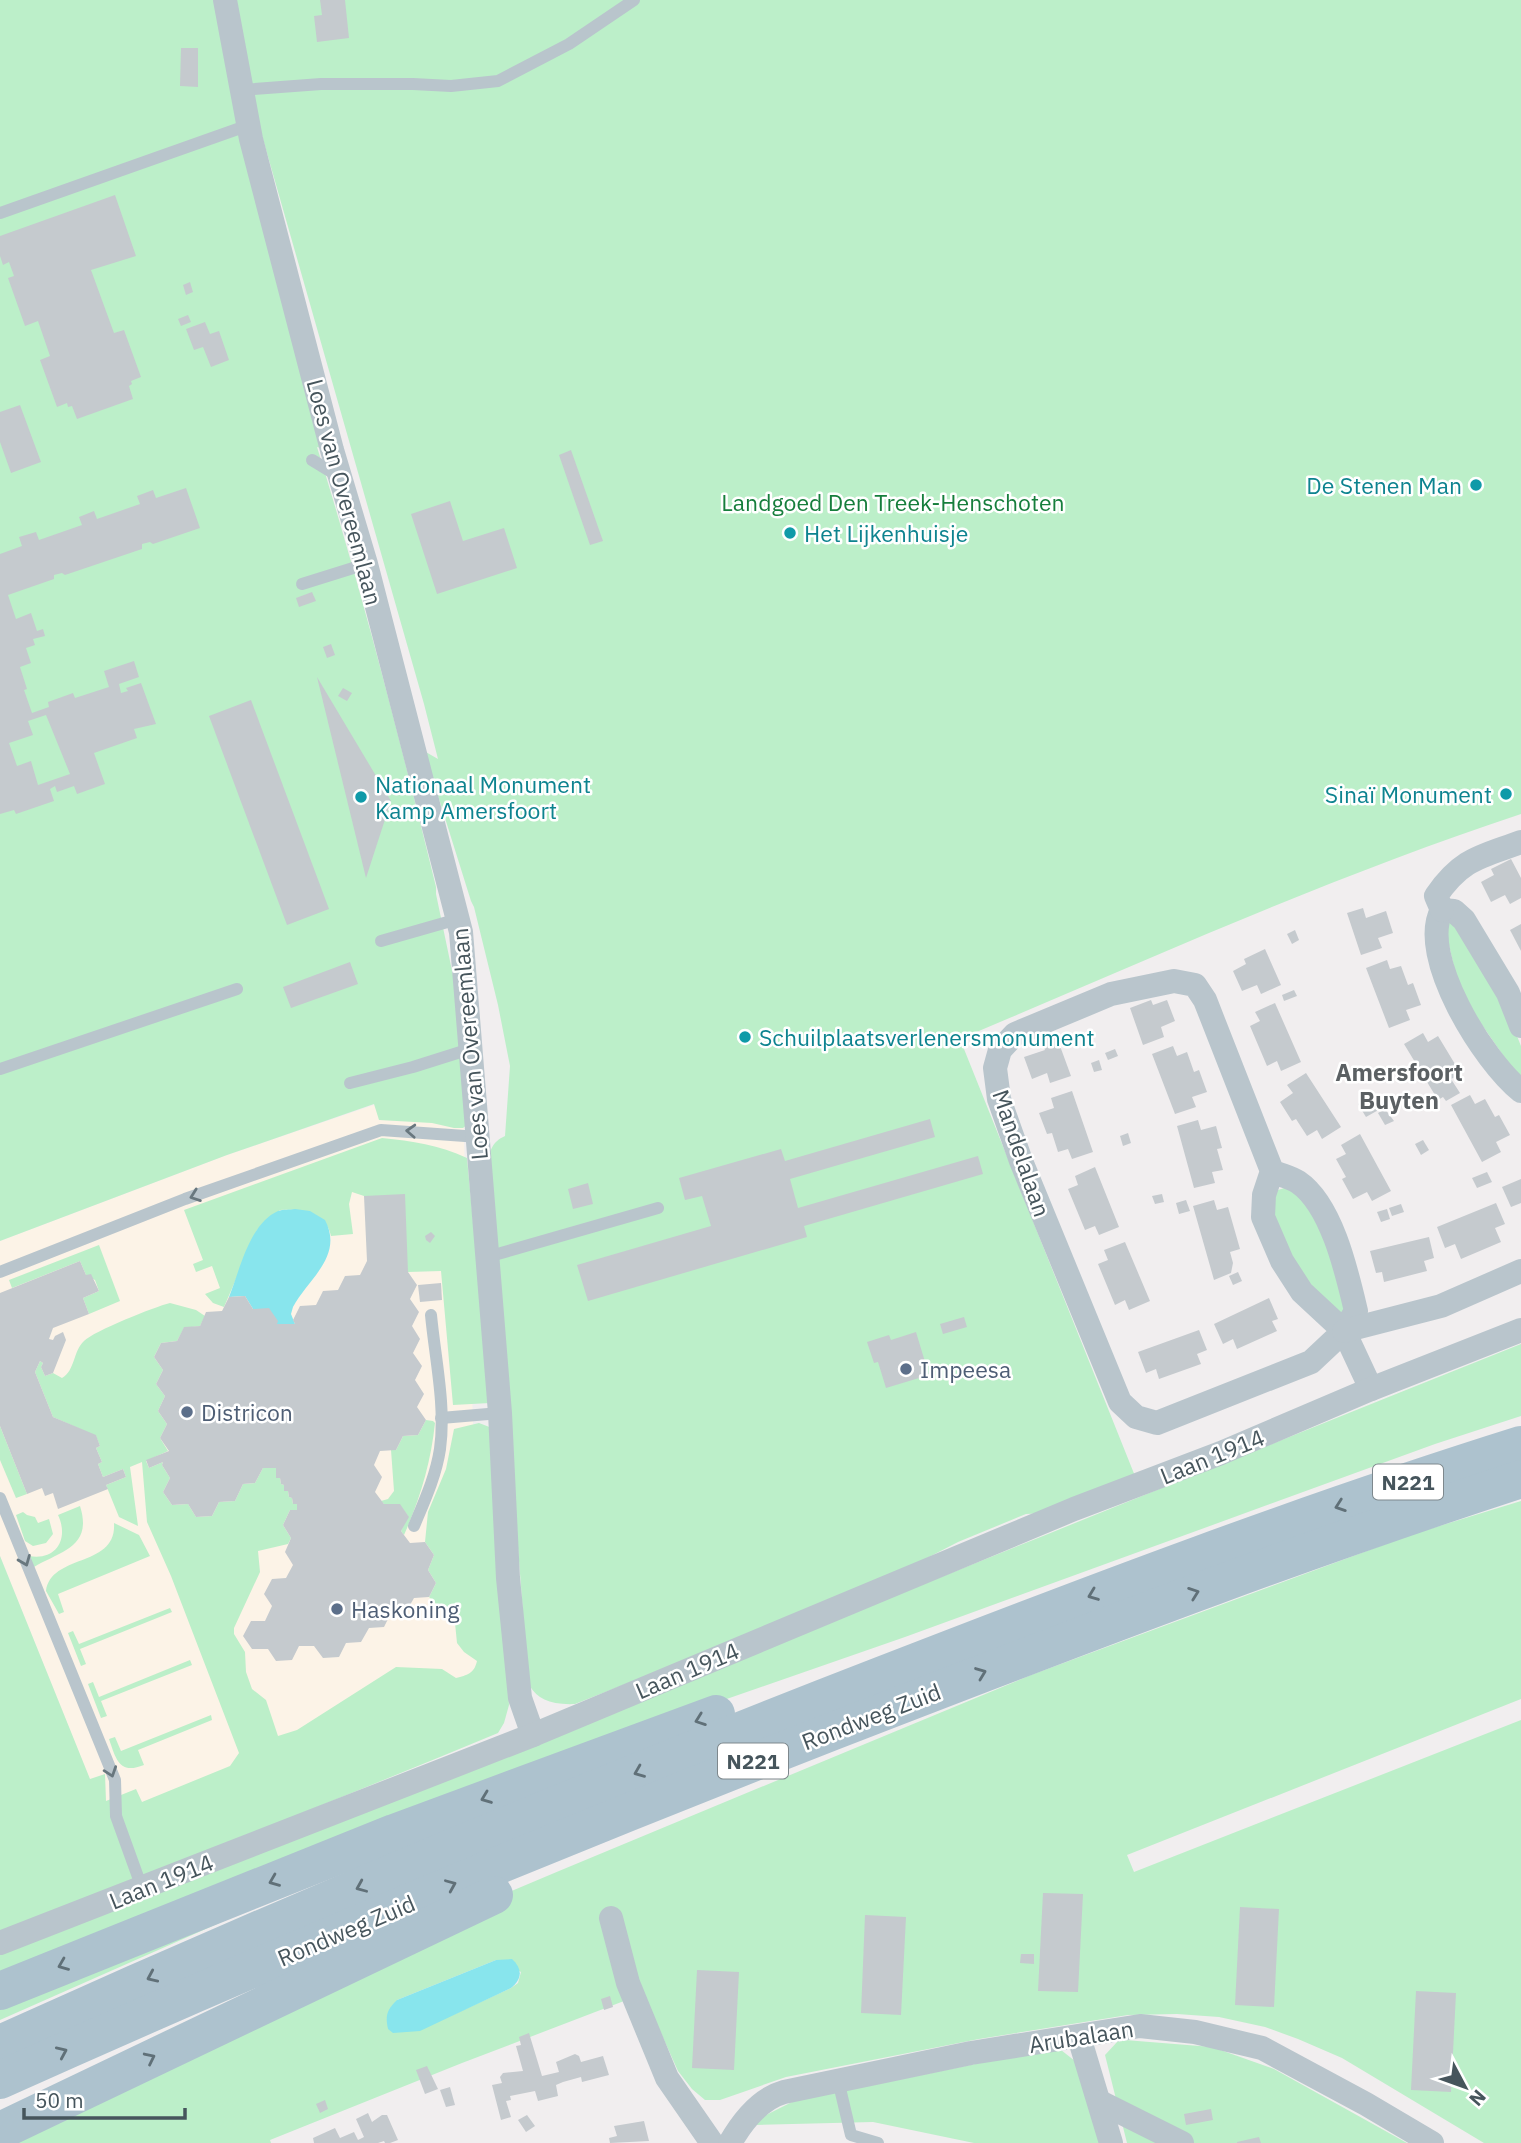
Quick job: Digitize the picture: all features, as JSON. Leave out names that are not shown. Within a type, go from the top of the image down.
[{"type":"main road","name":"Rondweg Zuid","points":[[0,2043],[417,1863],[770,1719],[1283,1526],[1521,1445]]},
{"type":"main road","name":"Rondweg Zuid","points":[[0,2080],[312,1943],[685,1788],[1121,1619],[1521,1479]]},
{"type":"main road","name":"N221","points":[[0,1991],[394,1833],[798,1684],[824,1675],[930,1657]]},
{"type":"main road","name":"N221","points":[[0,2131],[515,1885],[685,1788]]},
{"type":"street","name":"Loes van Overeemlaan","points":[[225,0],[248,125],[461,932],[500,1413],[515,1661],[520,1698],[533,1735]]},
{"type":"street","points":[[1521,842],[1465,863],[1445,883],[1436,895],[1441,910],[1436,920],[1435,938],[1452,994],[1474,1037],[1521,1091]]},
{"type":"street","points":[[1441,910],[1454,911],[1464,920],[1508,993],[1521,1026]]},
{"type":"street","name":"Mandelalaan","points":[[1272,1171],[1205,1000],[1195,985],[1174,981],[1111,994],[1014,1034],[1000,1050],[995,1068],[999,1099],[1021,1161],[1120,1402],[1136,1418],[1157,1423],[1311,1362],[1344,1331]]},
{"type":"street","points":[[1344,1331],[1356,1311],[1341,1255],[1328,1222],[1315,1200],[1298,1182],[1272,1171],[1264,1195],[1263,1217],[1282,1261],[1302,1292],[1344,1331],[1371,1390]]},
{"type":"street","points":[[1344,1331],[1441,1306],[1521,1271]]},
{"type":"street","name":"Laan 1914","points":[[0,1943],[533,1735],[1074,1509],[1221,1453],[1521,1330]]},
{"type":"street","points":[[611,1918],[628,1983],[667,2078],[712,2143]]},
{"type":"street","name":"Arubalaan","points":[[730,2143],[745,2119],[778,2094],[971,2053],[1140,2026],[1195,2032],[1262,2048],[1432,2143]]},
{"type":"street","points":[[1079,2037],[1111,2143]]},
{"type":"street","points":[[1100,2102],[1182,2143]]},
{"type":"lane","points":[[242,90],[321,84],[413,83],[452,86],[498,81],[569,44],[634,0]]},
{"type":"lane","points":[[0,214],[248,125]]},
{"type":"lane","points":[[312,460],[341,479]]},
{"type":"lane","points":[[302,583],[366,564]]},
{"type":"lane","points":[[381,941],[458,919]]},
{"type":"lane","points":[[0,1069],[237,989]]},
{"type":"lane","points":[[350,1083],[470,1049]]},
{"type":"lane","points":[[0,1272],[185,1199],[382,1130],[479,1137]]},
{"type":"lane","points":[[486,1257],[658,1208]]},
{"type":"lane","points":[[414,1526],[430,1487],[440,1450],[441,1418],[431,1315]]},
{"type":"lane","points":[[441,1418],[500,1413]]},
{"type":"lane","points":[[0,1498],[115,1780],[116,1816],[142,1888]]},
{"type":"lane","points":[[838,2080],[851,2135],[878,2143]]},
{"type":"shaded area","points":[[462,1075],[481,1676],[110,1822],[90,1780],[0,1556],[0,1241],[227,1155]]},
{"type":"green space","name":"Landgoed Den Treek-Henschoten","points":[[0,0],[1521,0],[1521,814],[1308,892],[960,1039],[1135,1476],[1045,1513],[1026,1514],[958,1542],[902,1571],[575,1704],[555,1703],[540,1697],[531,1688],[523,1662],[523,1612],[488,1163],[492,1147],[505,1136],[510,1066],[474,907],[424,751],[438,759],[424,704],[257,118],[333,452],[317,447],[380,666],[436,887],[473,1071],[468,1124],[463,1128],[454,1128],[432,1123],[379,1120],[374,1104],[227,1155],[0,1241]]},
{"type":"green space","points":[[1449,918],[1500,994],[1521,1046],[1521,1077],[1518,1077],[1460,993],[1443,919]]},
{"type":"green space","points":[[382,1138],[425,1144],[467,1158],[490,1403],[453,1405],[441,1271],[408,1272],[364,1196],[352,1192],[349,1204],[353,1234],[331,1236],[324,1221],[312,1213],[280,1210],[257,1230],[224,1307],[213,1303],[205,1294],[220,1288],[212,1266],[196,1272],[193,1264],[203,1260],[184,1210]]},
{"type":"green space","points":[[1290,1186],[1313,1208],[1345,1296],[1344,1320],[1296,1272],[1269,1202],[1275,1191]]},
{"type":"green space","points":[[99,1245],[120,1301],[89,1314],[83,1298],[99,1291],[95,1280],[86,1275],[80,1261],[12,1288],[9,1280]]},
{"type":"green space","points":[[170,1303],[196,1310],[205,1316],[200,1326],[184,1328],[177,1341],[161,1343],[154,1357],[163,1370],[156,1384],[165,1396],[158,1411],[167,1424],[160,1438],[168,1451],[146,1461],[149,1468],[163,1462],[162,1465],[170,1478],[163,1492],[172,1505],[188,1504],[196,1517],[212,1516],[219,1502],[235,1501],[243,1484],[255,1483],[263,1468],[276,1468],[276,1478],[280,1478],[284,1491],[288,1491],[293,1504],[297,1504],[297,1510],[290,1510],[283,1525],[291,1538],[288,1544],[258,1551],[260,1572],[234,1628],[234,1634],[245,1652],[246,1672],[252,1689],[266,1700],[278,1736],[297,1730],[396,1667],[442,1669],[456,1678],[467,1675],[474,1669],[477,1661],[457,1643],[455,1623],[429,1597],[436,1583],[428,1570],[434,1555],[425,1542],[428,1512],[446,1469],[454,1429],[479,1423],[492,1428],[509,1705],[498,1733],[0,1936],[0,1556],[90,1779],[105,1774],[106,1801],[136,1789],[142,1802],[230,1766],[239,1753],[171,1576],[147,1522],[142,1462],[130,1467],[138,1526],[119,1517],[106,1485],[126,1477],[123,1469],[103,1477],[98,1464],[102,1462],[96,1448],[100,1446],[96,1436],[53,1417],[35,1372],[40,1361],[43,1363],[41,1367],[45,1376],[53,1373],[62,1378],[69,1371],[84,1341],[99,1331]]},
{"type":"green space","points":[[1521,1344],[1521,1416],[1435,1444],[905,1637],[718,1702],[0,1975],[0,1954]]},
{"type":"green space","points":[[426,1420],[435,1423],[431,1452],[420,1494],[404,1535],[401,1531],[408,1516],[399,1504],[384,1504],[381,1501],[388,1499],[394,1491],[391,1450],[396,1450],[403,1436],[418,1435]]},
{"type":"green space","points":[[0,1426],[27,1494],[16,1498],[0,1460]]},
{"type":"green space","points":[[1521,1501],[1521,1699],[1127,1855],[1134,1872],[1521,1720],[1521,2143],[1484,2143],[1342,2058],[1298,2039],[1265,2027],[1219,2017],[1177,2014],[1128,2015],[979,2039],[786,2077],[720,2100],[705,2100],[678,2071],[643,1993],[616,1909],[601,1911],[624,2001],[270,2140],[271,2143],[0,2143],[464,1911],[1031,1675],[1410,1535]],"holes":[[[496,1960],[521,1972],[518,1983],[511,1988],[448,2017],[397,2000]]]},
{"type":"green space","points":[[80,1506],[83,1520],[78,1539],[72,1546],[34,1567],[29,1556],[47,1555],[58,1546],[62,1532],[58,1515]]},
{"type":"green space","points":[[23,1512],[35,1517],[38,1523],[49,1519],[53,1534],[46,1543],[33,1546],[25,1541],[16,1515]]},
{"type":"green space","points":[[114,1523],[139,1535],[150,1556],[58,1594],[64,1612],[59,1614],[46,1591],[50,1579],[59,1571],[105,1547],[112,1537]]},
{"type":"green space","points":[[170,1608],[172,1612],[80,1649],[86,1664],[81,1666],[68,1633],[73,1631],[79,1644]]},
{"type":"green space","points":[[190,1660],[192,1665],[101,1701],[107,1716],[101,1718],[88,1684],[93,1682],[99,1697]]},
{"type":"green space","points":[[211,1715],[212,1720],[138,1750],[144,1765],[136,1768],[120,1763],[109,1739],[115,1737],[121,1751]]},
{"type":"green space","points":[[414,1837],[0,2020],[0,1997]]},
{"type":"green space","points":[[1118,2041],[1212,2047],[1274,2069],[1407,2143],[1127,2143],[1105,2055]]},
{"type":"green space","points":[[1061,2050],[1075,2061],[1100,2143],[974,2143],[873,2122],[755,2125],[764,2116],[794,2101],[985,2062]]},
{"type":"water","points":[[278,1211],[310,1211],[325,1220],[330,1233],[330,1245],[322,1266],[293,1307],[291,1314],[295,1324],[277,1324],[253,1309],[245,1296],[229,1297],[247,1249],[260,1226]]},
{"type":"water","points":[[512,1959],[520,1974],[511,1988],[420,2031],[393,2033],[388,2029],[388,2013],[397,2000],[496,1960]]},
{"type":"building","points":[[320,0],[345,0],[349,38],[317,42],[314,16],[322,15]]},
{"type":"building","points":[[181,48],[198,48],[198,87],[180,86]]},
{"type":"building","points":[[115,195],[136,256],[91,270],[114,333],[124,330],[141,377],[131,381],[129,386],[133,399],[77,419],[72,406],[68,407],[67,403],[57,407],[40,360],[50,356],[38,321],[25,326],[8,278],[14,276],[9,262],[3,265],[0,256],[0,236]]},
{"type":"building","points":[[190,282],[193,292],[186,295],[183,285]]},
{"type":"building","points":[[188,315],[191,322],[181,326],[178,319]]},
{"type":"building","points":[[205,322],[210,334],[219,331],[229,360],[211,367],[203,347],[194,350],[186,329]]},
{"type":"building","points":[[20,405],[41,462],[11,473],[0,442],[0,412]]},
{"type":"building","points":[[571,450],[603,541],[590,545],[559,455]]},
{"type":"building","points":[[186,488],[200,528],[153,544],[142,544],[142,549],[65,575],[54,575],[54,579],[8,595],[16,619],[31,613],[37,631],[43,629],[45,636],[33,639],[35,645],[26,648],[31,663],[20,667],[32,713],[49,707],[48,702],[73,693],[75,698],[109,687],[104,671],[134,661],[139,677],[119,684],[121,693],[128,691],[126,688],[141,683],[156,724],[134,729],[137,738],[94,753],[105,784],[77,794],[74,786],[57,792],[55,786],[50,789],[54,801],[16,814],[14,810],[0,814],[0,554],[22,546],[19,537],[36,532],[39,540],[82,525],[79,517],[94,511],[97,519],[140,504],[137,496],[153,490],[156,498]],"holes":[[[46,715],[70,774],[38,785],[31,761],[17,766],[9,743],[33,735],[28,721]]]},
{"type":"building","points":[[450,501],[463,541],[504,528],[517,568],[437,594],[411,514]]},
{"type":"building","points":[[312,592],[316,601],[299,607],[296,598]]},
{"type":"building","points":[[331,644],[335,655],[327,658],[323,647]]},
{"type":"building","points":[[317,677],[391,801],[366,878]]},
{"type":"building","points":[[343,688],[352,693],[347,701],[338,696]]},
{"type":"building","points":[[251,700],[329,909],[287,925],[209,716]]},
{"type":"building","points":[[1511,859],[1521,878],[1521,898],[1510,904],[1505,895],[1491,902],[1481,882],[1494,875],[1491,869]]},
{"type":"building","points":[[1363,908],[1366,918],[1386,911],[1393,933],[1378,938],[1382,948],[1361,955],[1347,913]]},
{"type":"building","points":[[1521,924],[1521,951],[1510,930]]},
{"type":"building","points":[[1295,930],[1299,940],[1292,944],[1287,934]]},
{"type":"building","points":[[1265,949],[1281,985],[1261,994],[1257,985],[1242,991],[1233,971],[1246,964],[1244,959]]},
{"type":"building","points":[[1387,960],[1390,969],[1401,966],[1408,985],[1413,983],[1421,1005],[1406,1010],[1410,1020],[1389,1028],[1366,968]]},
{"type":"building","points":[[350,962],[358,984],[291,1008],[283,987]]},
{"type":"building","points":[[1294,990],[1297,996],[1284,1001],[1282,995]]},
{"type":"building","points":[[1151,1000],[1153,1005],[1167,1000],[1175,1021],[1161,1027],[1164,1037],[1143,1045],[1130,1008]]},
{"type":"building","points":[[1275,1003],[1301,1062],[1281,1071],[1277,1061],[1267,1066],[1250,1026],[1260,1021],[1255,1012]]},
{"type":"building","points":[[1423,1033],[1428,1042],[1438,1036],[1461,1074],[1451,1079],[1460,1093],[1446,1101],[1443,1097],[1438,1100],[1404,1044]]},
{"type":"building","points":[[1056,1035],[1071,1076],[1050,1083],[1047,1073],[1032,1079],[1024,1057],[1045,1050],[1041,1040]]},
{"type":"building","points":[[1173,1046],[1177,1056],[1187,1052],[1194,1072],[1199,1070],[1207,1092],[1192,1097],[1196,1107],[1175,1114],[1152,1054]]},
{"type":"building","points":[[1115,1049],[1118,1056],[1108,1060],[1105,1053]]},
{"type":"building","points":[[1099,1060],[1102,1070],[1094,1072],[1091,1063]]},
{"type":"building","points":[[1306,1073],[1341,1127],[1322,1139],[1317,1130],[1307,1136],[1296,1119],[1292,1121],[1280,1102],[1293,1093],[1287,1085]]},
{"type":"building","points":[[1072,1091],[1093,1152],[1072,1159],[1068,1149],[1058,1152],[1052,1133],[1047,1134],[1039,1113],[1054,1108],[1051,1098]]},
{"type":"building","points":[[1374,1094],[1382,1108],[1366,1117],[1358,1104]]},
{"type":"building","points":[[1470,1095],[1475,1104],[1485,1099],[1495,1117],[1499,1115],[1510,1135],[1496,1142],[1501,1152],[1482,1162],[1451,1105]]},
{"type":"building","points":[[1385,1109],[1394,1121],[1385,1125],[1378,1113]]},
{"type":"building","points":[[930,1119],[935,1137],[790,1179],[798,1208],[978,1156],[983,1174],[804,1226],[807,1237],[588,1301],[577,1265],[711,1226],[702,1196],[685,1200],[679,1178],[781,1149],[785,1161]]},
{"type":"building","points":[[1198,1120],[1201,1130],[1216,1126],[1222,1148],[1217,1149],[1223,1170],[1212,1172],[1215,1183],[1194,1188],[1177,1126]]},
{"type":"building","points":[[1128,1133],[1131,1143],[1123,1146],[1120,1136]]},
{"type":"building","points":[[1360,1134],[1391,1191],[1372,1201],[1367,1192],[1353,1199],[1342,1179],[1346,1177],[1336,1159],[1346,1154],[1341,1145]]},
{"type":"building","points":[[1423,1140],[1429,1150],[1421,1155],[1415,1144]]},
{"type":"building","points":[[1095,1167],[1119,1227],[1099,1235],[1095,1226],[1085,1230],[1068,1189],[1078,1185],[1075,1176]]},
{"type":"building","points":[[1487,1172],[1492,1182],[1477,1188],[1472,1178]]},
{"type":"building","points":[[1521,1179],[1521,1203],[1511,1207],[1502,1187]]},
{"type":"building","points":[[588,1183],[593,1204],[573,1209],[568,1189]]},
{"type":"building","points":[[405,1194],[408,1272],[417,1285],[410,1299],[419,1312],[412,1326],[420,1339],[413,1353],[422,1366],[415,1380],[424,1394],[417,1407],[426,1420],[418,1435],[403,1436],[396,1450],[380,1451],[374,1465],[382,1477],[375,1492],[384,1504],[400,1504],[409,1517],[401,1531],[410,1543],[425,1542],[434,1555],[428,1570],[436,1583],[429,1597],[414,1598],[406,1612],[391,1613],[384,1627],[369,1628],[361,1642],[346,1643],[339,1657],[323,1658],[314,1646],[299,1646],[292,1660],[276,1661],[268,1649],[252,1649],[243,1636],[251,1621],[265,1621],[272,1606],[264,1594],[272,1579],[286,1578],[293,1565],[285,1552],[291,1538],[283,1525],[290,1510],[297,1510],[297,1504],[293,1504],[288,1491],[284,1491],[280,1478],[276,1478],[276,1468],[263,1468],[255,1483],[243,1484],[235,1501],[219,1502],[212,1516],[196,1517],[188,1504],[172,1505],[163,1492],[170,1478],[162,1465],[163,1462],[149,1468],[146,1460],[169,1451],[160,1438],[167,1424],[158,1411],[165,1396],[156,1384],[163,1370],[154,1357],[161,1343],[177,1341],[184,1327],[200,1326],[206,1312],[222,1311],[229,1297],[245,1296],[253,1309],[269,1308],[278,1321],[277,1324],[295,1324],[293,1320],[300,1306],[316,1305],[323,1291],[338,1290],[345,1276],[360,1275],[367,1261],[364,1196]]},
{"type":"building","points":[[1162,1194],[1164,1202],[1155,1204],[1152,1196]]},
{"type":"building","points":[[1186,1200],[1190,1211],[1179,1214],[1176,1203]]},
{"type":"building","points":[[1214,1200],[1217,1210],[1228,1207],[1240,1249],[1230,1252],[1233,1263],[1231,1273],[1214,1280],[1193,1206]]},
{"type":"building","points":[[1496,1203],[1505,1224],[1495,1228],[1501,1242],[1461,1259],[1455,1244],[1445,1248],[1437,1227]]},
{"type":"building","points":[[1401,1204],[1404,1212],[1392,1216],[1389,1208]]},
{"type":"building","points":[[1387,1209],[1390,1219],[1381,1222],[1377,1212]]},
{"type":"building","points":[[431,1232],[435,1236],[430,1243],[425,1236]]},
{"type":"building","points":[[1429,1237],[1434,1258],[1424,1261],[1427,1271],[1384,1282],[1382,1272],[1376,1273],[1370,1251]]},
{"type":"building","points":[[1125,1242],[1150,1301],[1129,1310],[1125,1300],[1115,1305],[1098,1264],[1108,1260],[1104,1250]]},
{"type":"building","points":[[80,1261],[86,1275],[91,1274],[99,1291],[83,1298],[89,1314],[53,1328],[49,1339],[53,1340],[63,1332],[66,1340],[53,1373],[45,1376],[41,1367],[43,1363],[40,1361],[35,1372],[53,1417],[96,1435],[100,1446],[96,1448],[102,1462],[98,1464],[103,1477],[123,1469],[126,1477],[106,1485],[108,1489],[58,1509],[53,1493],[45,1496],[42,1488],[27,1494],[0,1426],[0,1293]]},
{"type":"building","points":[[1238,1272],[1242,1281],[1233,1285],[1229,1276]]},
{"type":"building","points":[[441,1283],[442,1300],[420,1302],[418,1285]]},
{"type":"building","points":[[1269,1298],[1278,1319],[1272,1321],[1277,1331],[1237,1349],[1233,1339],[1223,1344],[1214,1324]]},
{"type":"building","points":[[964,1317],[967,1327],[943,1334],[940,1324]]},
{"type":"building","points":[[1199,1330],[1207,1350],[1197,1354],[1201,1364],[1159,1379],[1156,1369],[1146,1373],[1138,1352]]},
{"type":"building","points":[[916,1332],[929,1375],[886,1388],[878,1362],[874,1363],[867,1342],[889,1335],[891,1340]]},
{"type":"building","points":[[1043,1893],[1083,1894],[1078,1992],[1038,1991]]},
{"type":"building","points":[[1240,1907],[1279,1909],[1274,2007],[1235,2005]]},
{"type":"building","points":[[865,1915],[906,1917],[901,2015],[861,2013]]},
{"type":"building","points":[[1021,1954],[1034,1954],[1034,1964],[1020,1963]]},
{"type":"building","points":[[697,1970],[739,1972],[734,2070],[692,2068]]},
{"type":"building","points":[[1416,1991],[1456,1993],[1451,2092],[1411,2090]]},
{"type":"building","points":[[610,1996],[613,2007],[604,2010],[601,1999]]},
{"type":"building","points":[[529,2033],[542,2076],[559,2072],[556,2062],[575,2054],[581,2062],[603,2056],[609,2075],[582,2082],[581,2077],[563,2082],[556,2085],[558,2096],[538,2101],[535,2091],[510,2096],[511,2100],[506,2101],[511,2117],[501,2120],[492,2085],[502,2083],[500,2077],[503,2073],[523,2071],[516,2046],[521,2045],[519,2037]]},
{"type":"building","points":[[427,2066],[438,2089],[425,2094],[416,2070]]},
{"type":"building","points":[[450,2087],[455,2105],[446,2107],[440,2090]]},
{"type":"building","points":[[325,2100],[328,2109],[320,2113],[316,2104]]},
{"type":"building","points":[[1211,2109],[1213,2120],[1186,2125],[1184,2114]]},
{"type":"building","points":[[368,2113],[372,2122],[382,2115],[387,2115],[398,2140],[390,2143],[314,2143],[313,2138],[335,2128],[340,2138],[354,2132],[358,2140],[364,2137],[356,2119]]},
{"type":"building","points":[[527,2115],[535,2126],[526,2132],[518,2120]]},
{"type":"building","points":[[644,2121],[649,2141],[610,2143],[609,2138],[617,2136],[614,2126]]},
{"type":"building","points":[[1259,2137],[1261,2143],[1237,2143],[1237,2142]]},
{"type":"place","name":"De Stenen Man","points":[[1476,485]]},
{"type":"place","name":"Het Lijkenhuisje","points":[[790,533]]},
{"type":"place","name":"Sinaï Monument","points":[[1506,794]]},
{"type":"place","name":"Nationaal Monument Kamp Amersfoort","points":[[361,797]]},
{"type":"place","name":"Schuilplaatsverlenersmonument","points":[[745,1037]]},
{"type":"place","name":"Impeesa","points":[[906,1369]]},
{"type":"place","name":"Districon","points":[[187,1412]]},
{"type":"place","name":"Haskoning","points":[[337,1609]]},
{"type":"district","name":"Amersfoort Buyten","points":[[1399,1086]]}]
